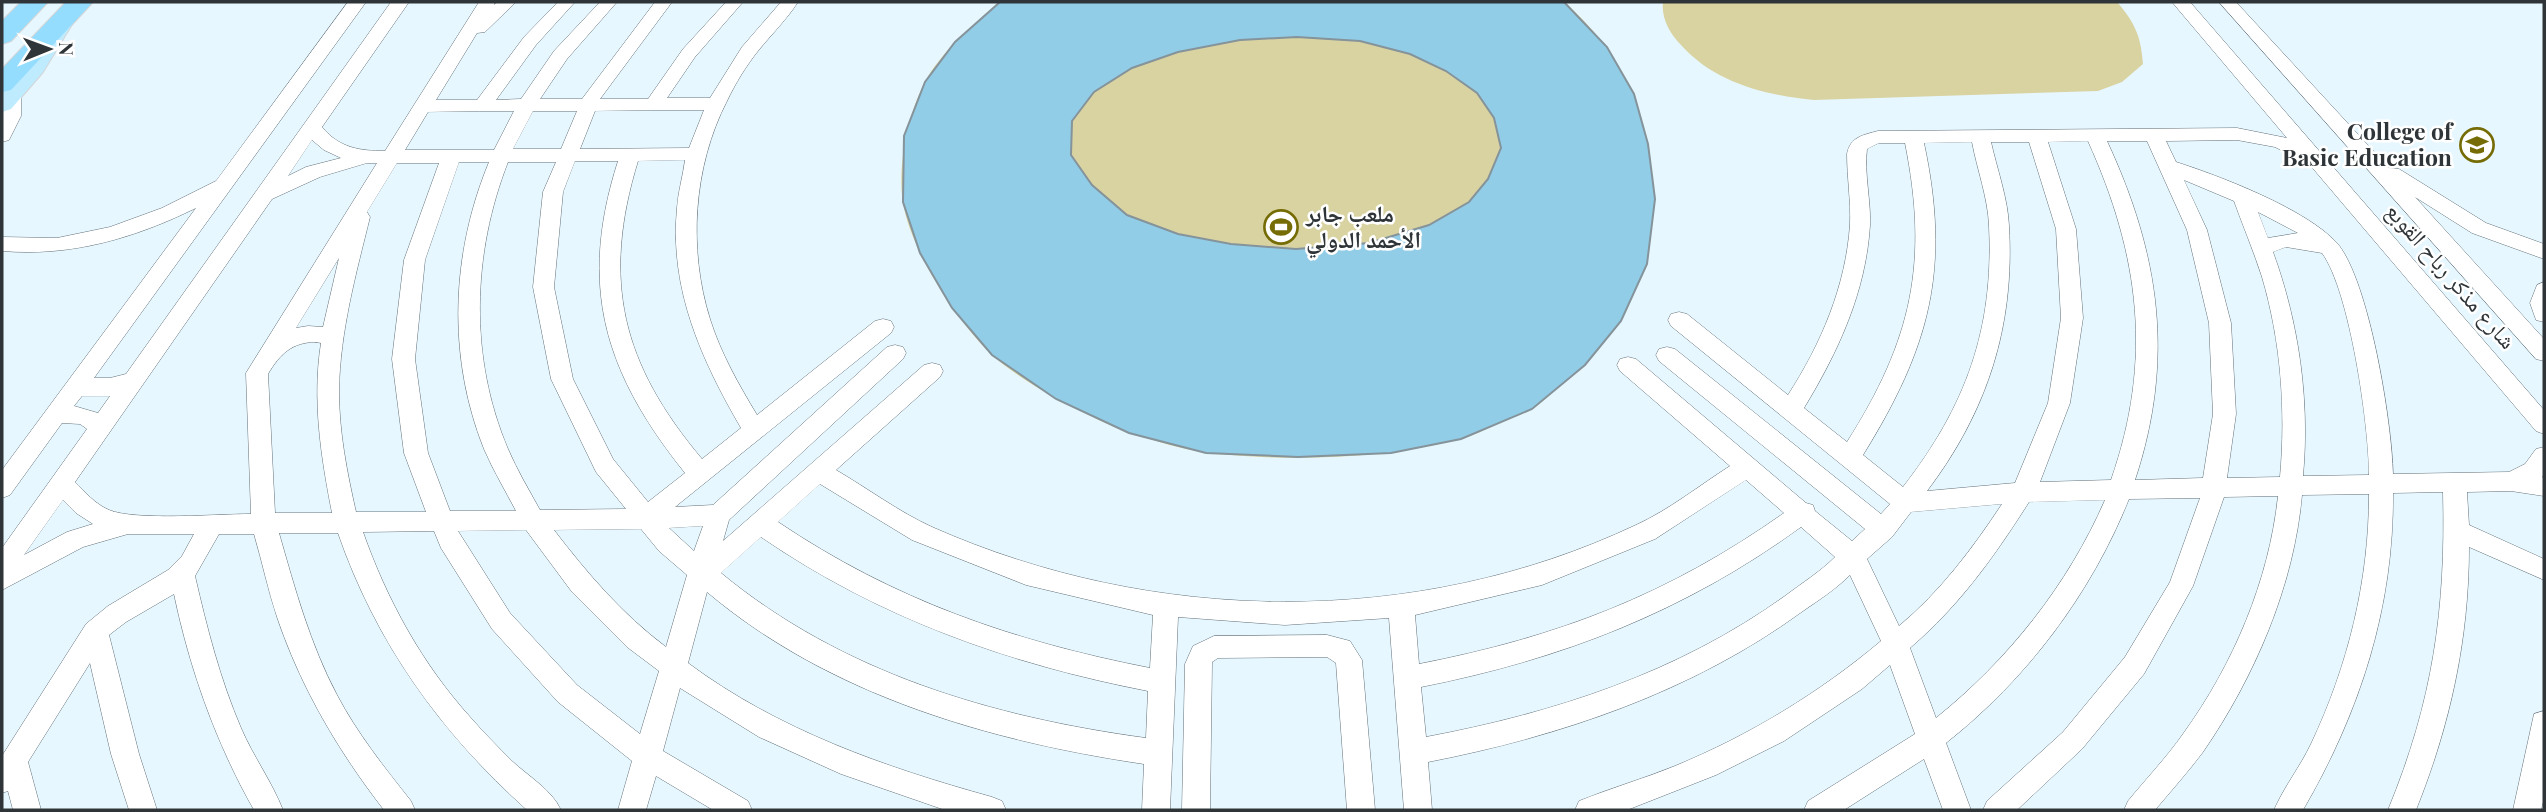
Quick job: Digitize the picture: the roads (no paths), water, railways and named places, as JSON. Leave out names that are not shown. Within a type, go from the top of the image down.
[{"type":"highway","points":[[2,36],[35,2]]},
{"type":"highway","points":[[5,94],[72,10]]},
{"type":"street","points":[[2,488],[357,2]]},
{"type":"street","points":[[2,567],[400,2]]},
{"type":"street","points":[[487,2],[421,106],[380,157],[366,194],[339,299],[332,339],[329,424],[338,490],[346,523],[372,592],[416,670],[459,726],[488,758],[547,810]]},
{"type":"street","points":[[457,49],[507,2]]},
{"type":"street","points":[[482,106],[516,59],[566,2]]},
{"type":"street","points":[[609,2],[562,55],[527,105],[500,156],[482,208],[471,262],[468,319],[470,349],[482,408],[504,469],[532,520],[584,587],[611,616],[674,668],[752,719],[840,762],[937,796],[992,810]]},
{"type":"street","points":[[664,2],[623,49],[586,105],[564,156],[550,202],[544,251],[544,301],[553,353],[583,432],[616,484],[644,519],[701,575],[741,606],[808,648],[845,667],[926,701],[1014,727],[1060,738],[1159,753]]},
{"type":"street","points":[[653,105],[689,53],[735,2]]},
{"type":"street","points":[[754,430],[723,382],[712,358],[690,288],[685,219],[696,154],[716,104],[744,57],[790,2]]},
{"type":"street","name":"شارع مذكر رباح القوبع","points":[[2181,2],[2544,426]]},
{"type":"street","name":"شارع مذكر رباح القوبع","points":[[2227,2],[2544,353]]},
{"type":"street","points":[[2,136],[12,116],[5,94]]},
{"type":"street","points":[[421,106],[716,104]]},
{"type":"street","points":[[313,128],[320,139],[335,150],[380,157],[696,154]]},
{"type":"street","points":[[2237,134],[2280,142],[2320,162]]},
{"type":"street","points":[[1818,810],[1866,783],[1931,738],[1985,692],[2031,643],[2069,593],[2093,552],[2122,491],[2141,421],[2147,380],[2148,327],[2143,276],[2132,227],[2116,180],[2095,135]]},
{"type":"street","points":[[1997,810],[2065,750],[2132,670],[2180,588],[2197,547],[2214,488],[2225,424],[2223,334],[2212,273],[2202,238],[2172,167],[2154,135]]},
{"type":"street","points":[[1850,457],[1877,417],[1907,354],[1923,291],[1928,230],[1923,172],[1913,136]]},
{"type":"street","points":[[1414,752],[1531,727],[1639,690],[1736,642],[1779,616],[1854,558],[1883,530],[1948,445],[1964,415],[1984,366],[1994,327],[2000,298],[2001,242],[1995,188],[1980,136]]},
{"type":"street","points":[[1589,810],[1685,776],[1774,732],[1852,681],[1896,646],[1973,568],[2023,492],[2056,416],[2066,376],[2073,326],[2069,240],[2056,187],[2037,136]]},
{"type":"street","points":[[630,155],[617,195],[609,236],[608,279],[614,323],[628,367],[644,400],[664,432],[700,474]]},
{"type":"street","points":[[451,157],[430,204],[414,254],[403,334],[408,417],[422,475],[440,521],[478,590],[522,647],[575,701],[648,757],[738,810]]},
{"type":"street","points":[[2366,157],[2479,228],[2544,252]]},
{"type":"street","points":[[2172,167],[2300,224],[2331,250],[2341,269],[2369,368],[2378,416],[2383,484],[2378,572],[2367,627],[2351,682],[2328,738],[2288,810]]},
{"type":"street","points":[[2,244],[18,247],[47,245],[110,233],[172,211],[227,182]]},
{"type":"street","points":[[366,194],[269,351],[257,373],[256,390],[264,524],[290,618],[313,675],[344,732],[401,810]]},
{"type":"street","points":[[2138,810],[2184,755],[2214,710],[2239,665],[2259,620],[2286,531],[2293,486],[2296,417],[2292,362],[2286,323],[2264,248],[2243,198]]},
{"type":"street","points":[[2264,248],[2277,241],[2295,240],[2331,250]]},
{"type":"street","points":[[2544,290],[2541,303],[2544,314]]},
{"type":"street","points":[[1679,320],[1906,503],[2023,492],[2511,481],[2544,487]]},
{"type":"street","points":[[644,519],[883,327]]},
{"type":"street","points":[[269,351],[303,335],[320,334],[332,339]]},
{"type":"street","points":[[632,810],[719,515],[895,353]]},
{"type":"street","points":[[1667,355],[1883,530]]},
{"type":"street","points":[[1628,365],[1804,512],[1854,558],[1896,646],[1957,810]]},
{"type":"street","points":[[701,575],[932,370]]},
{"type":"street","points":[[78,387],[110,387],[134,380]]},
{"type":"street","points":[[58,414],[84,416],[101,426]]},
{"type":"street","points":[[2511,481],[2533,471],[2544,456]]},
{"type":"street","points":[[819,471],[888,516],[968,555],[1059,584],[1166,605],[1284,612],[1401,605],[1497,586],[1589,557],[1670,519],[1718,490],[1747,467]]},
{"type":"street","points":[[61,482],[90,513],[102,519],[132,525],[644,519],[719,515]]},
{"type":"street","points":[[2402,810],[2417,775],[2441,699],[2454,625],[2457,531],[2455,482]]},
{"type":"street","points":[[1407,678],[1542,648],[1625,618],[1735,562],[1804,512]]},
{"type":"street","points":[[760,523],[802,553],[869,592],[955,630],[1050,660],[1162,682]]},
{"type":"street","points":[[27,810],[8,770],[95,632],[107,620],[181,574],[193,560],[211,524]]},
{"type":"street","points":[[2,579],[38,557],[76,539],[132,525]]},
{"type":"street","points":[[2457,531],[2544,570]]},
{"type":"street","points":[[181,574],[209,684],[238,754],[268,810]]},
{"type":"street","points":[[1156,810],[1166,605]]},
{"type":"street","points":[[1401,605],[1418,810]]},
{"type":"street","points":[[95,632],[125,754],[143,810]]},
{"type":"street","points":[[1196,810],[1198,664],[1202,654],[1214,647],[1327,646],[1341,649],[1349,660],[1360,810]]},
{"type":"street","points":[[2527,810],[2537,774],[2544,723]]},
{"type":"lane","points":[[1791,410],[1827,348],[1853,276],[1860,224],[1857,149],[1864,141],[1913,136],[2237,134],[2260,126],[2268,116],[2270,104]]},
{"type":"lane","points":[[267,194],[327,167],[380,157]]},
{"type":"place","name":"College of Basic Education","points":[[2477,145]]},
{"type":"place","name":"ملعب جابر الأحمد الدولي","points":[[1281,227]]}]
